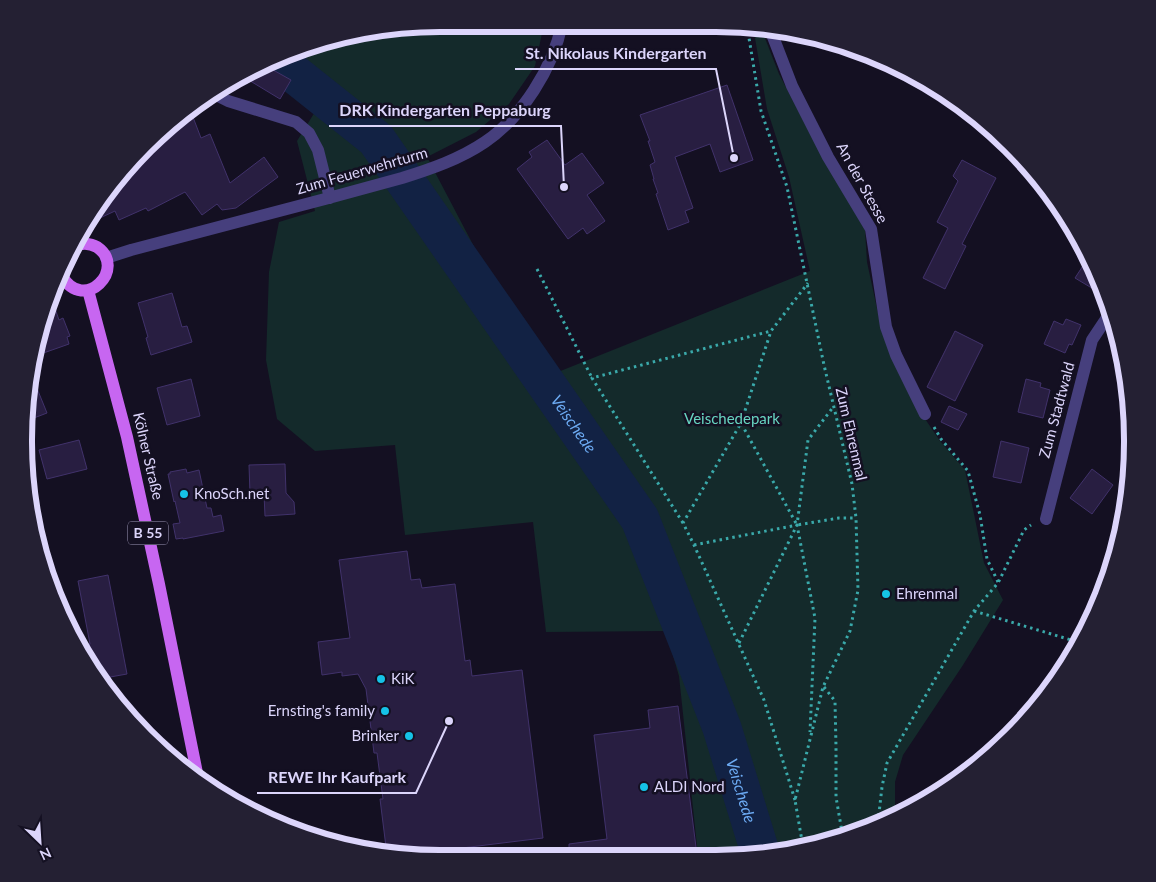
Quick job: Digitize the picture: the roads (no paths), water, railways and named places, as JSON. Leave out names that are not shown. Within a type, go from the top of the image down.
[{"type":"main road","points":[[65,282],[72,288],[88,290],[96,288],[105,278],[107,265],[103,252],[91,244],[84,243]]},
{"type":"main road","name":"Kölner Straße","points":[[88,290],[129,446],[196,768]]},
{"type":"street","name":"Zum Feuerwehrturm","points":[[106,258],[366,188],[435,168],[462,156],[486,142],[502,129],[534,92],[550,62],[560,32]]},
{"type":"street","name":"An der Stesse","points":[[773,37],[796,95],[828,157],[871,229],[886,327],[896,355],[925,414]]},
{"type":"street","points":[[220,97],[228,102],[296,122],[303,127],[309,133],[318,150],[330,198]]},
{"type":"street","name":"Zum Stadtwald","points":[[1046,519],[1092,340],[1105,320]]},
{"type":"waterway","name":"Veischede","points":[[283,65],[376,139],[640,519],[722,728],[759,847]]},
{"type":"place","name":"St. Nikolaus Kindergarten","points":[[734,158]]},
{"type":"place","name":"DRK Kindergarten Peppaburg","points":[[564,187]]},
{"type":"place","name":"KnoSch.net","points":[[184,494]]},
{"type":"place","name":"Ehrenmal","points":[[886,594]]},
{"type":"place","name":"KiK","points":[[381,679]]},
{"type":"place","name":"Ernsting's family","points":[[385,711]]},
{"type":"place","name":"REWE Ihr Kaufpark","points":[[449,721]]},
{"type":"place","name":"Brinker","points":[[409,736]]},
{"type":"place","name":"ALDI Nord","points":[[644,787]]},
{"type":"park label","name":"Veischedepark","points":[[732,419]]}]
